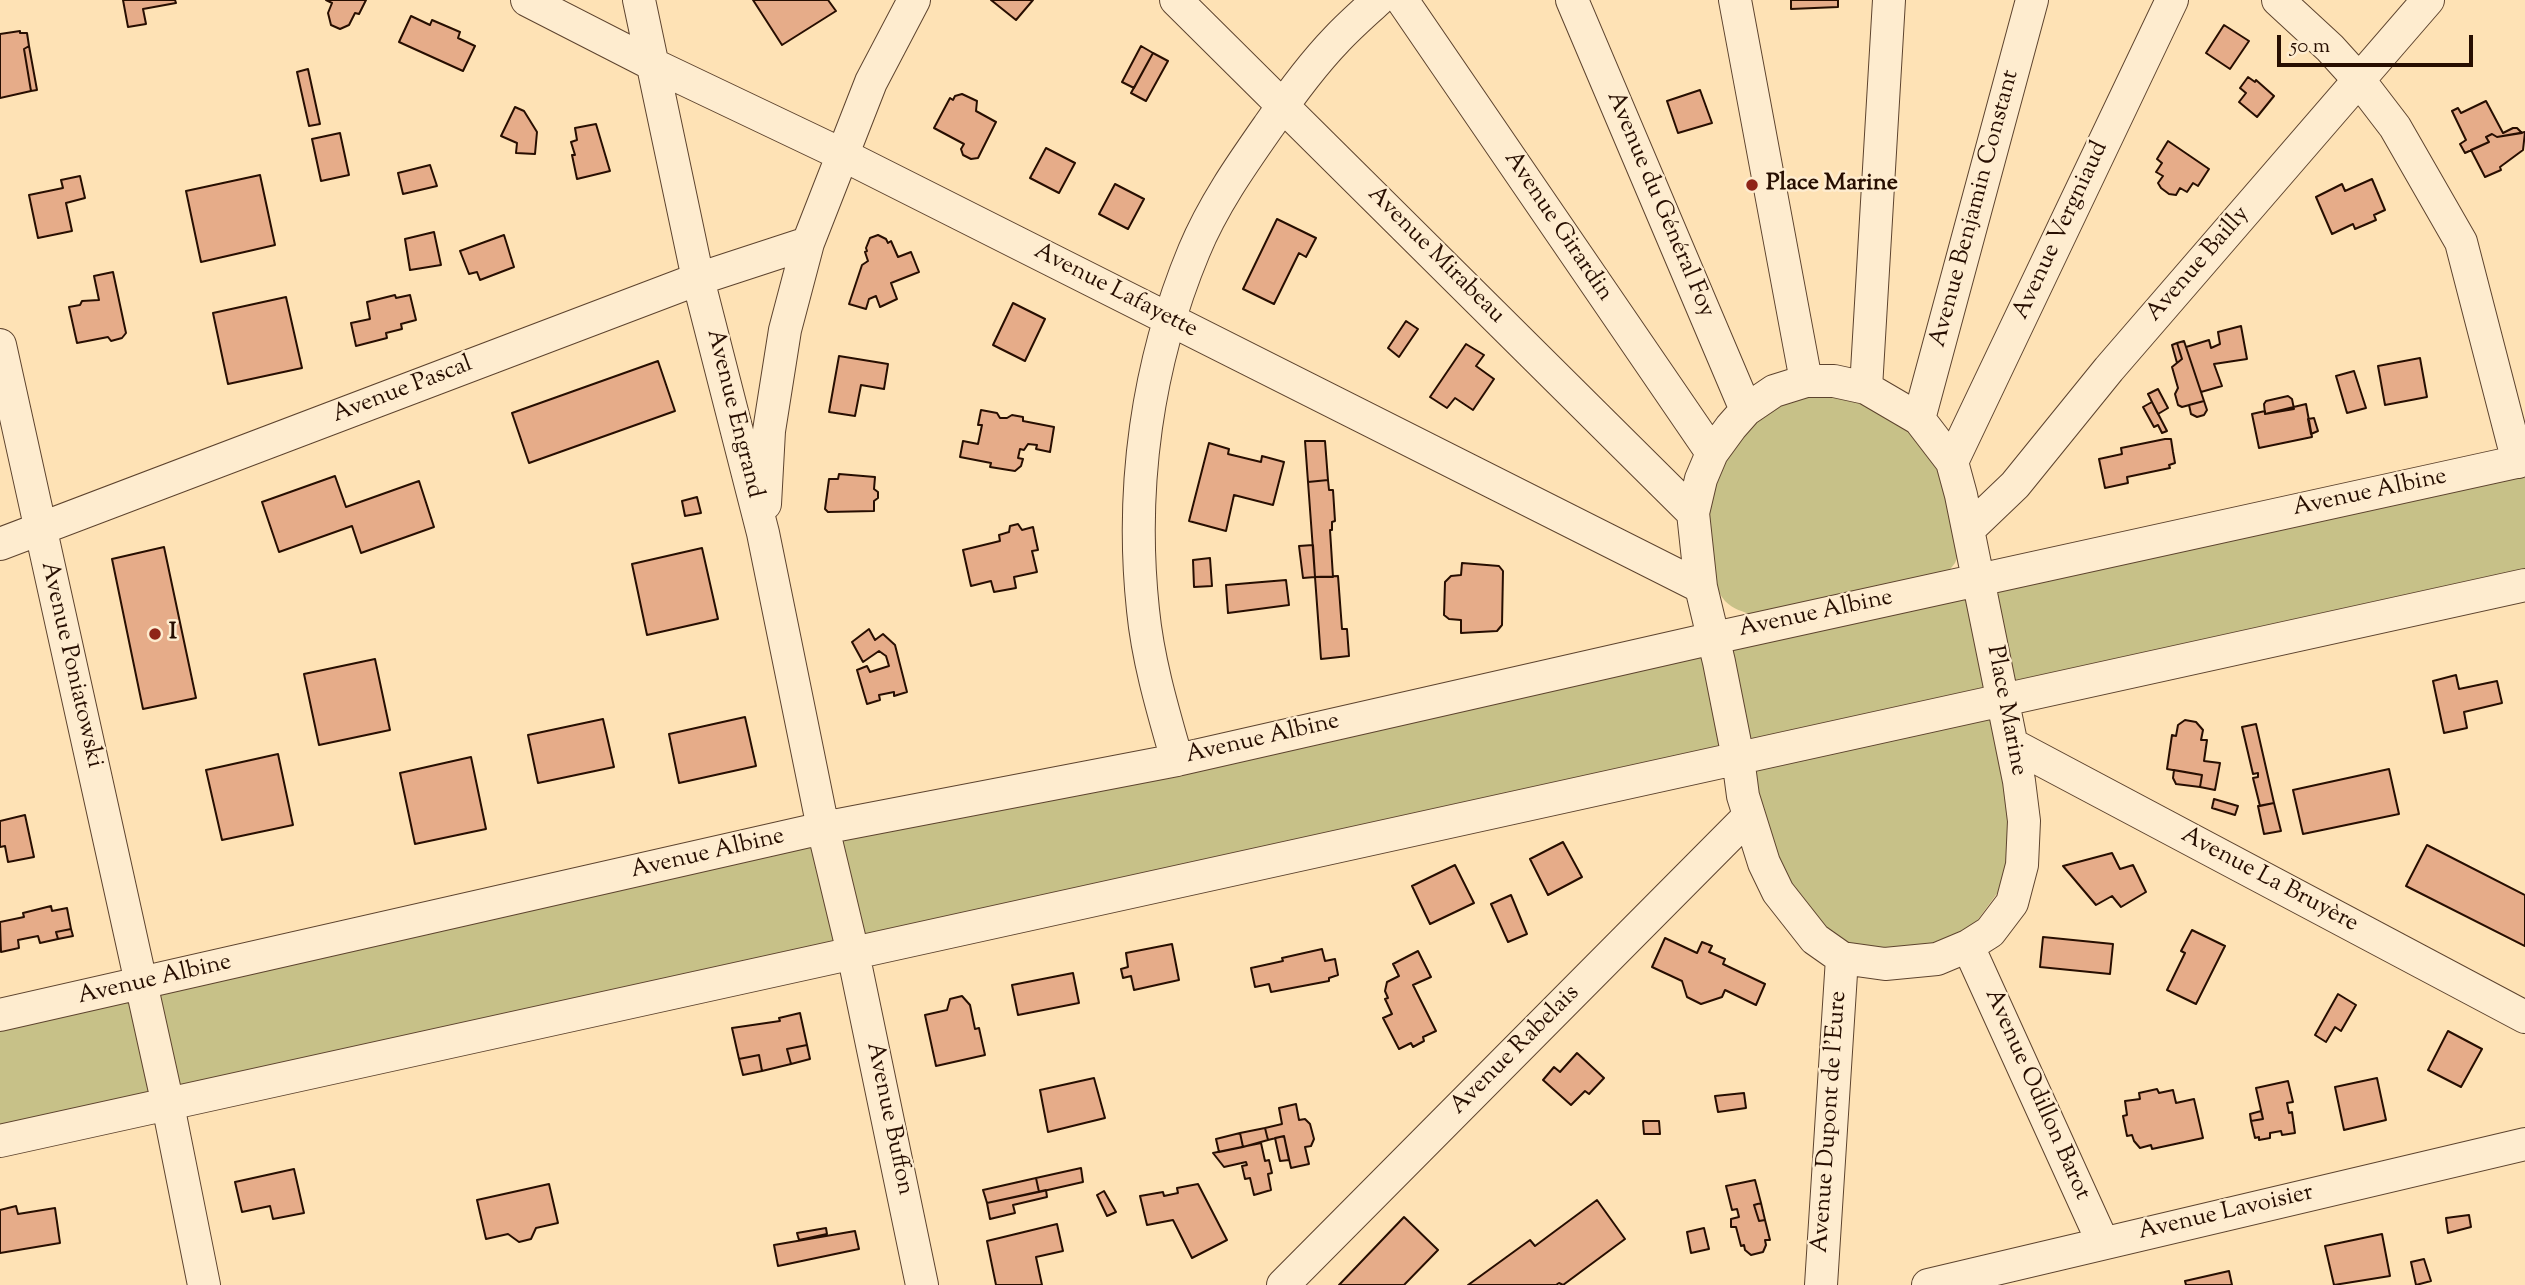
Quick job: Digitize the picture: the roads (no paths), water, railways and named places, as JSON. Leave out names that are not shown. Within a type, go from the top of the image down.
[{"type":"street","name":"Avenue Lafayette","points":[[527,0],[652,64],[841,154],[1701,587]]},
{"type":"street","name":"Avenue Engrand","points":[[639,0],[698,279],[763,533],[823,828],[853,953]]},
{"type":"street","points":[[763,533],[771,418],[785,330],[808,243],[871,82],[914,0]]},
{"type":"street","name":"Avenue Mirabeau","points":[[1176,0],[1693,513]]},
{"type":"street","points":[[1178,760],[1158,693],[1143,611],[1138,520],[1146,418],[1168,318],[1195,248],[1229,184],[1283,105],[1335,41],[1378,0]]},
{"type":"street","name":"Avenue Girardin","points":[[1402,0],[1712,453]]},
{"type":"street","name":"Avenue du Général Foy","points":[[1572,0],[1746,410]]},
{"type":"street","points":[[1735,0],[1806,381]]},
{"type":"street","points":[[1866,388],[1889,0]]},
{"type":"street","name":"Avenue Benjamin Constant","points":[[1919,419],[2032,0]]},
{"type":"street","name":"Avenue Vergniaud","points":[[1952,462],[2172,0]]},
{"type":"street","points":[[2278,0],[2330,48],[2395,127],[2461,242],[2522,461]]},
{"type":"street","name":"Avenue Bailly","points":[[1969,529],[2015,485],[2118,359],[2428,0]]},
{"type":"street","name":"Avenue Pascal","points":[[0,544],[698,279],[808,243]]},
{"type":"street","name":"Avenue Poniatowski","points":[[0,345],[39,531],[142,984],[204,1285]]},
{"type":"street","name":"Place Marine","points":[[1806,381],[1835,381],[1866,388],[1919,419],[1952,462],[1969,529],[2013,745],[2024,821],[2022,865],[2012,903],[1990,932],[1968,946],[1937,960],[1885,964],[1842,958],[1815,939],[1778,892],[1764,863],[1743,796],[1714,638],[1701,587],[1693,513],[1701,479],[1712,453],[1746,410],[1774,391],[1806,381]]},
{"type":"street","name":"Avenue Albine","points":[[0,1015],[823,828],[1178,760],[1714,638],[2522,461]]},
{"type":"street","points":[[0,1141],[2525,585]]},
{"type":"street","name":"Avenue La Bruyère","points":[[2013,745],[2525,1017]]},
{"type":"street","name":"Avenue Rabelais","points":[[1283,1285],[1749,816]]},
{"type":"street","name":"Avenue Odillon Barot","points":[[1968,946],[2103,1242]]},
{"type":"street","name":"Avenue Buffon","points":[[853,953],[922,1285]]},
{"type":"street","name":"Avenue Dupont de l'Eure","points":[[1821,1285],[1842,958]]},
{"type":"street","name":"Avenue Lavoisier","points":[[1946,1283],[2103,1242],[2525,1144]]},
{"type":"place","name":"Place Marine","points":[[1752,185]]},
{"type":"place","name":"I","points":[[155,634]]}]
